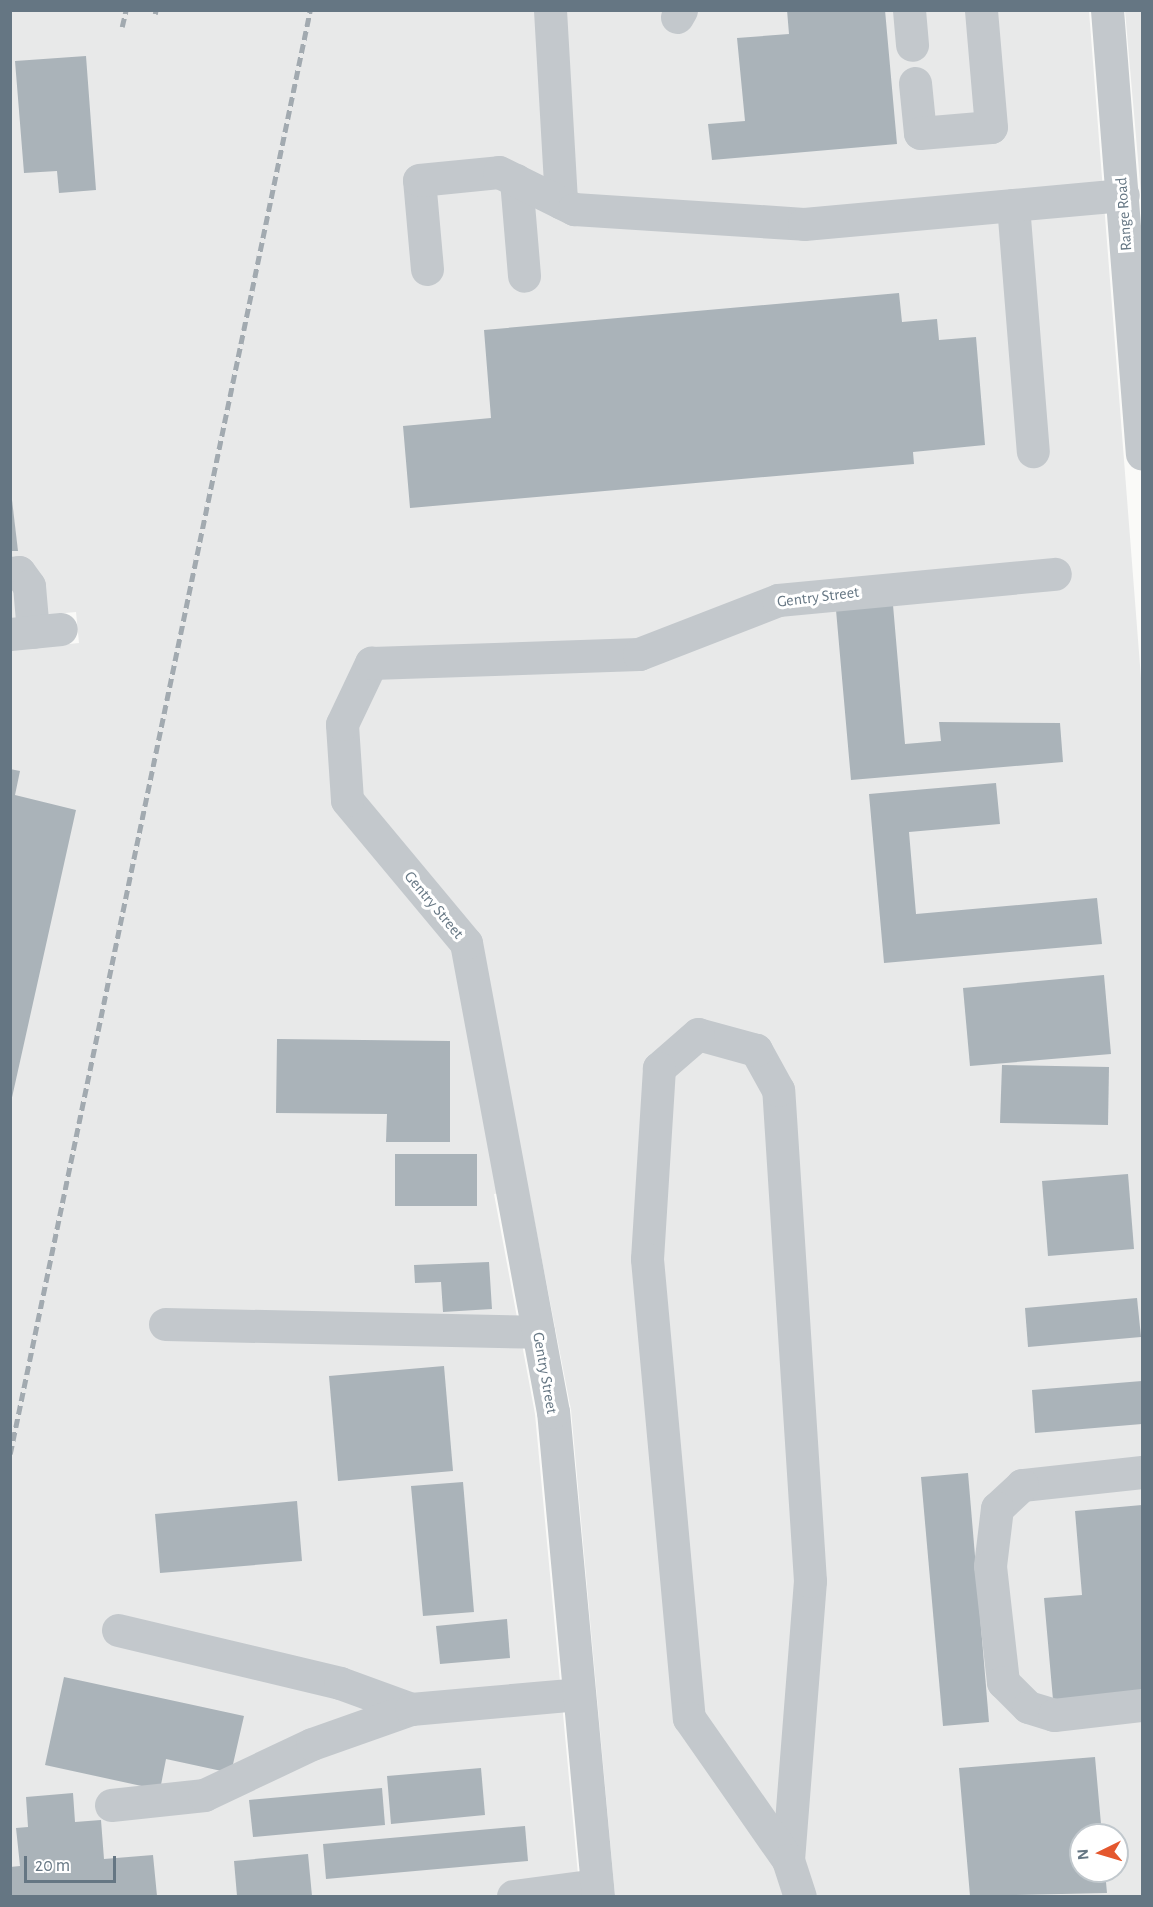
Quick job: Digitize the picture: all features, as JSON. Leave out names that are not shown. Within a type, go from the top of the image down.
[{"type":"street","points":[[550,10],[561,203]]},
{"type":"street","points":[[909,10],[912,45]]},
{"type":"street","points":[[915,83],[920,133],[991,127],[981,10]]},
{"type":"street","name":"Range Road","points":[[1107,10],[1123,195],[1134,234],[1143,454]]},
{"type":"street","points":[[427,269],[419,180],[499,172],[574,209],[804,224],[1123,195]]},
{"type":"street","points":[[516,180],[524,276]]},
{"type":"street","points":[[1012,205],[1033,451]]},
{"type":"street","points":[[10,573],[19,572],[28,586],[35,632]]},
{"type":"street","name":"Gentry Street","points":[[597,1891],[552,1412],[466,943],[347,800],[342,724],[371,663],[639,654],[778,600],[1056,574]]},
{"type":"street","points":[[789,1860],[810,1581],[778,1090],[756,1050],[698,1034],[659,1068],[647,1259],[689,1718],[789,1860],[800,1896]]},
{"type":"street","points":[[165,1324],[538,1332]]},
{"type":"street","points":[[1143,1472],[1022,1485],[997,1508],[990,1566],[1003,1682],[1028,1707],[1054,1715],[1143,1705]]},
{"type":"street","points":[[118,1630],[340,1683],[411,1710]]},
{"type":"street","points":[[111,1805],[204,1795],[312,1744],[411,1710],[578,1694]]},
{"type":"street","points":[[513,1896],[597,1891]]},
{"type":"shaded area","points":[[11,11],[1089,11],[1142,691],[1142,1896],[615,1896],[571,1410],[528,1188],[494,1194],[535,1414],[580,1896],[11,1896],[11,650],[79,643],[76,612],[11,618]]},
{"type":"shaded area","points":[[1125,11],[1142,11],[1142,220],[1141,194]]},
{"type":"building","points":[[787,10],[885,10],[897,144],[712,160],[708,124],[745,121],[737,38],[789,34]]},
{"type":"building","points":[[86,56],[96,190],[59,193],[57,171],[24,173],[15,61]]},
{"type":"building","points":[[899,293],[902,322],[937,319],[939,340],[976,337],[985,445],[913,452],[914,464],[410,508],[403,426],[491,418],[484,330]]},
{"type":"building","points":[[10,483],[18,551],[10,551]]},
{"type":"building","points":[[893,605],[905,744],[941,741],[939,722],[1060,723],[1063,762],[851,780],[836,610]]},
{"type":"building","points":[[10,769],[20,771],[15,795],[76,810],[11,1102]]},
{"type":"building","points":[[996,783],[1000,824],[909,832],[916,914],[1097,898],[1102,944],[884,963],[869,794]]},
{"type":"building","points":[[1104,975],[1111,1054],[970,1066],[963,988]]},
{"type":"building","points":[[277,1039],[450,1041],[450,1142],[386,1142],[387,1114],[276,1113]]},
{"type":"building","points":[[1002,1065],[1109,1067],[1108,1125],[1000,1123]]},
{"type":"building","points":[[395,1154],[477,1154],[477,1206],[395,1206]]},
{"type":"building","points":[[1128,1174],[1134,1249],[1048,1256],[1042,1181]]},
{"type":"building","points":[[489,1262],[492,1309],[443,1312],[441,1282],[415,1283],[414,1265]]},
{"type":"building","points":[[1137,1298],[1141,1337],[1028,1347],[1025,1308]]},
{"type":"building","points":[[444,1366],[453,1471],[338,1481],[329,1376]]},
{"type":"building","points":[[1142,1381],[1142,1424],[1035,1433],[1032,1390]]},
{"type":"building","points":[[968,1473],[989,1722],[943,1726],[921,1477]]},
{"type":"building","points":[[463,1482],[474,1612],[423,1616],[411,1486]]},
{"type":"building","points":[[297,1501],[302,1561],[160,1573],[155,1514]]},
{"type":"building","points":[[1142,1505],[1142,1703],[1054,1711],[1044,1598],[1082,1595],[1075,1511]]},
{"type":"building","points":[[507,1619],[510,1658],[440,1664],[436,1626]]},
{"type":"building","points":[[64,1677],[244,1716],[231,1773],[166,1759],[160,1790],[45,1765]]},
{"type":"building","points":[[1095,1757],[1101,1823],[1069,1823],[1069,1883],[1106,1883],[1107,1893],[970,1896],[959,1768]]},
{"type":"building","points":[[481,1768],[485,1815],[391,1824],[387,1776]]},
{"type":"building","points":[[382,1788],[385,1825],[253,1837],[249,1800]]},
{"type":"building","points":[[73,1793],[75,1822],[101,1820],[104,1859],[153,1855],[157,1896],[10,1896],[10,1867],[20,1866],[16,1828],[28,1827],[26,1797]]},
{"type":"building","points":[[525,1826],[528,1861],[326,1879],[323,1844]]},
{"type":"building","points":[[308,1854],[312,1896],[237,1896],[234,1861]]},
{"type":"railway","points":[[122,27],[126,10]]},
{"type":"railway","points":[[155,14],[156,10]]},
{"type":"railway","points":[[10,1454],[310,10]]}]
